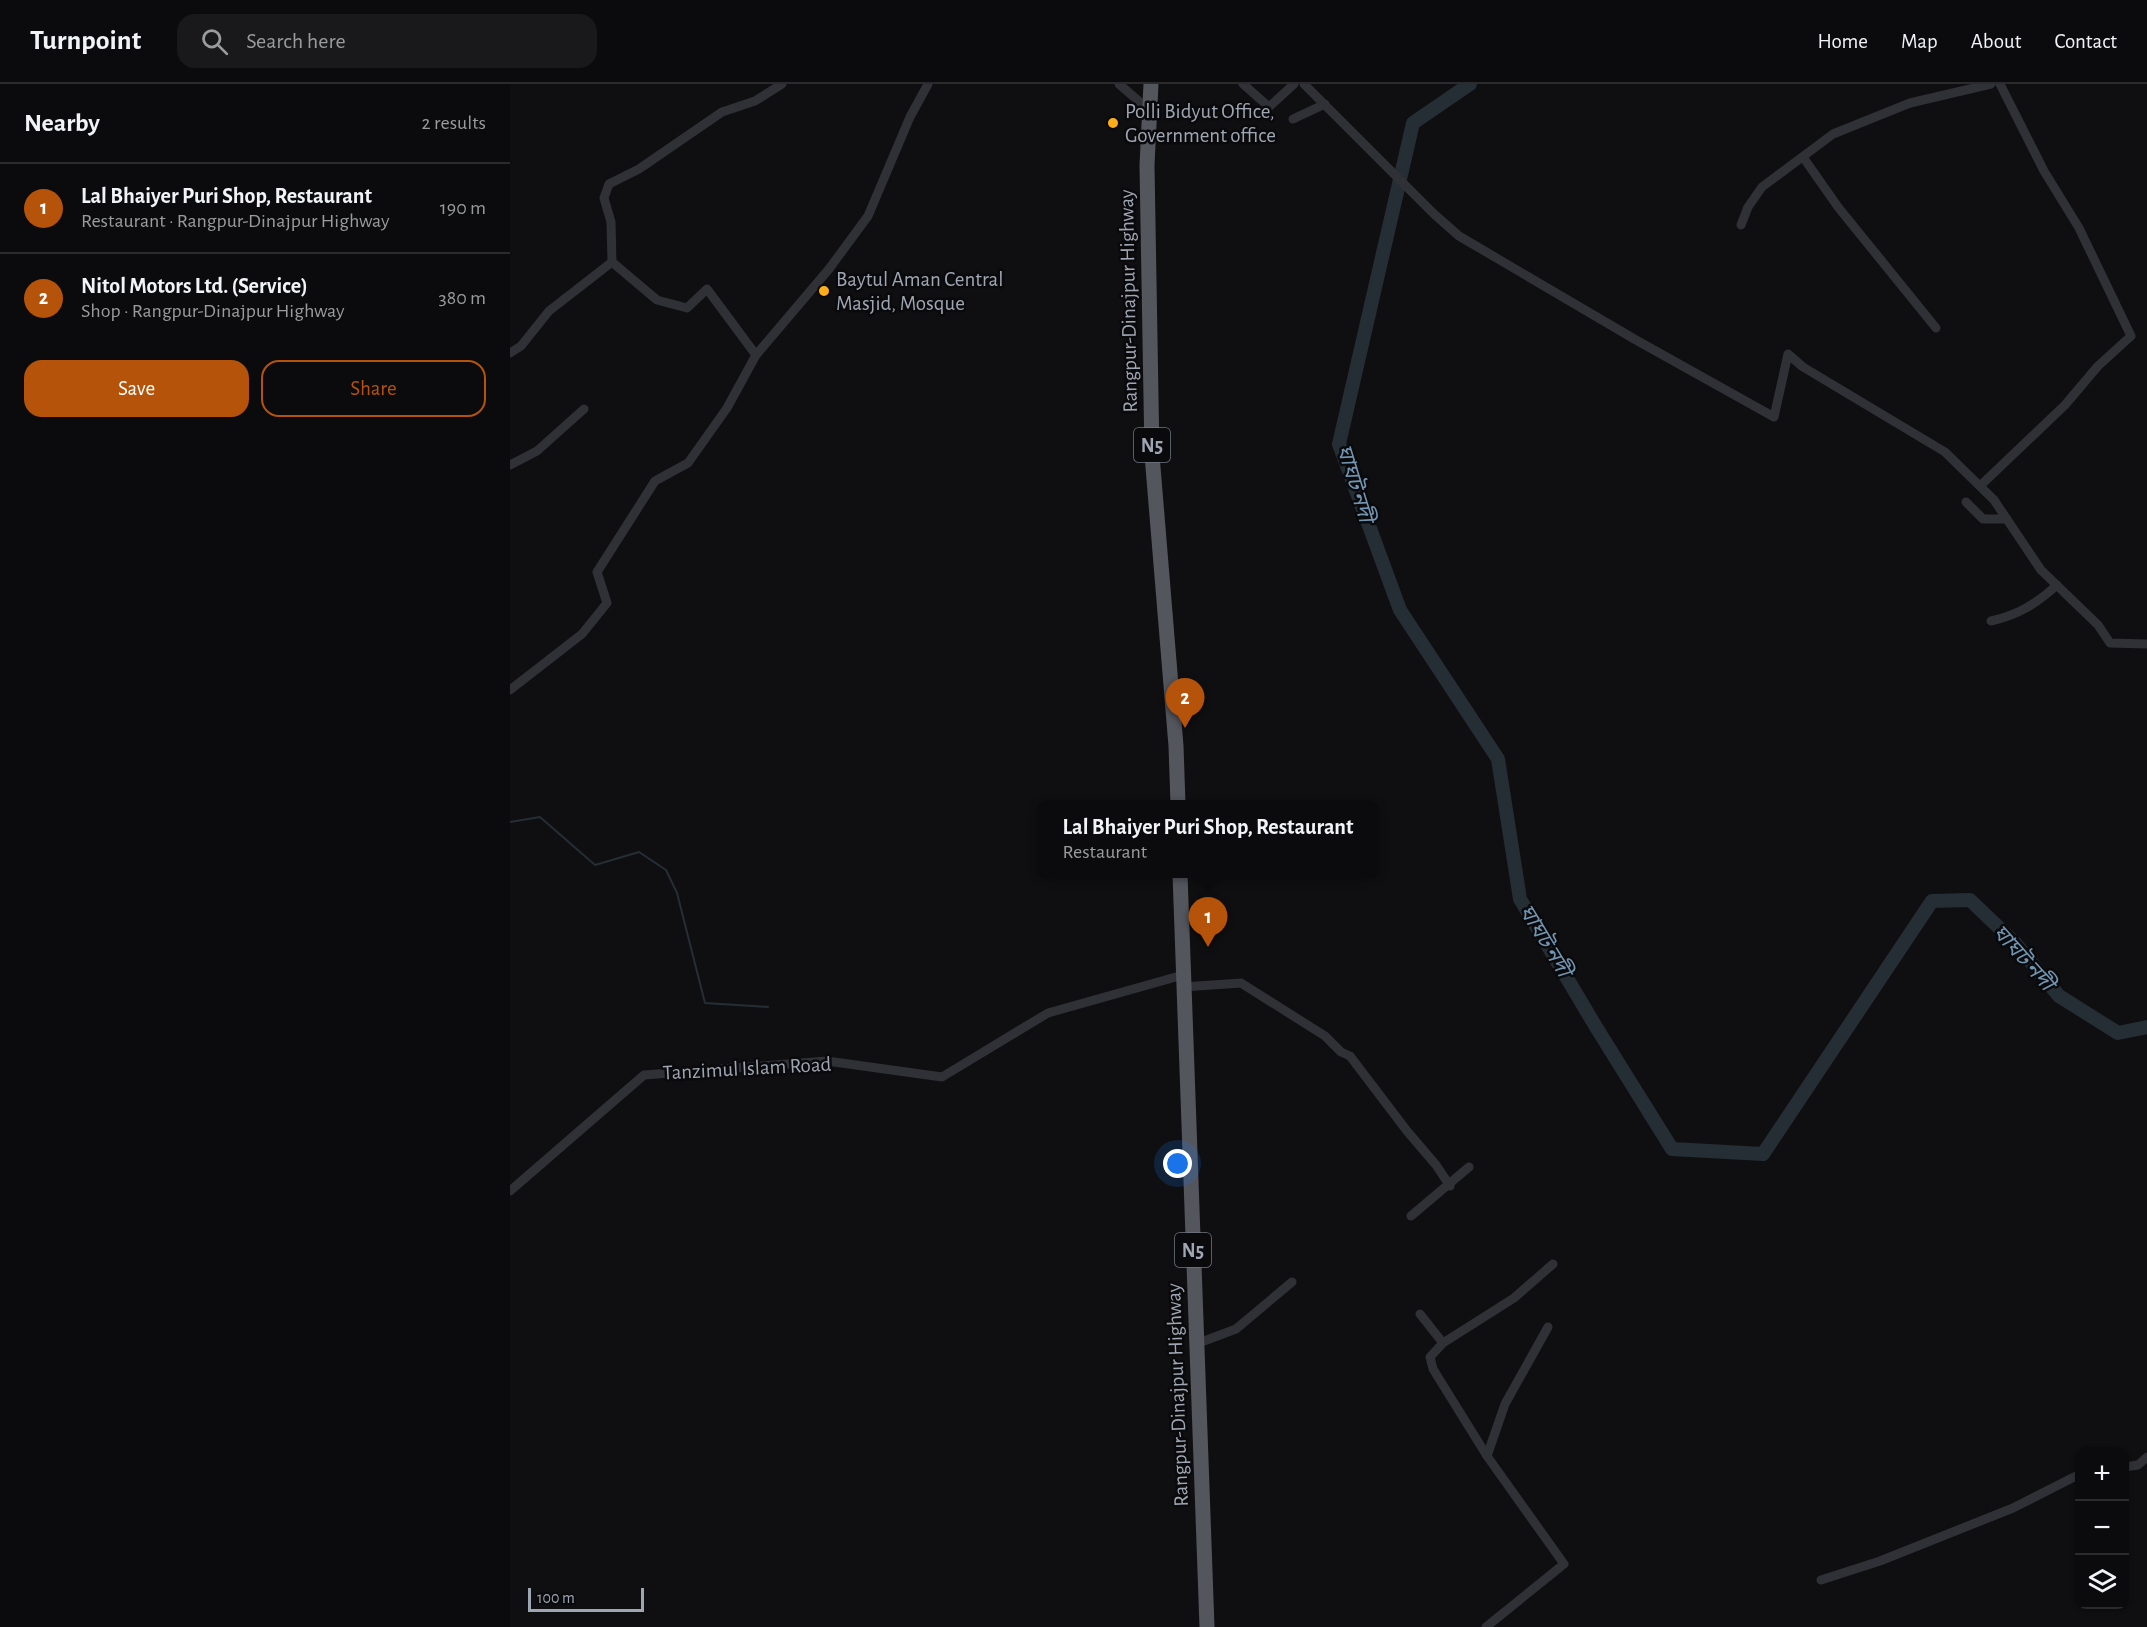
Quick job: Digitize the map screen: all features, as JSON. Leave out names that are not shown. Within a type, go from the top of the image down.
[{"type":"highway","name":"Rangpur-Dinajpur Highway","points":[[1151,84],[1147,165],[1152,455],[1176,746],[1178,800]]},
{"type":"highway","name":"Rangpur-Dinajpur Highway","points":[[1180,878],[1208,1627]]},
{"type":"street","points":[[756,355],[707,289],[687,308],[657,300],[612,262],[611,222],[604,198],[609,184],[657,158],[722,112],[755,101],[782,84]]},
{"type":"street","points":[[510,690],[582,634],[607,603],[597,572],[655,481],[688,463],[727,408],[756,355],[829,269],[868,216],[910,117],[928,84]]},
{"type":"street","points":[[1119,84],[1149,110]]},
{"type":"street","points":[[1243,84],[1269,107],[1294,84]]},
{"type":"street","points":[[1304,84],[1434,214],[1482,250],[1774,417],[1788,354],[1803,367],[1945,452],[1994,500],[2041,570],[2098,626],[2110,643],[2147,644]]},
{"type":"street","points":[[1742,225],[1748,207],[1762,186],[1833,134],[1910,104],[1990,84]]},
{"type":"street","points":[[1980,486],[2131,336],[2079,228],[2044,171],[2001,84]]},
{"type":"street","points":[[1293,119],[1324,104]]},
{"type":"street","points":[[1803,157],[1838,207],[1936,328]]},
{"type":"street","points":[[510,353],[521,346],[549,311],[612,262]]},
{"type":"street","points":[[510,465],[537,451],[584,409]]},
{"type":"street","points":[[1966,502],[1983,519],[2007,519]]},
{"type":"street","points":[[1991,621],[2015,616],[2036,603],[2057,585]]},
{"type":"street","name":"Tanzimul Islam Road","points":[[510,1191],[644,1075],[827,1061],[942,1077],[1048,1013],[1183,981],[1241,983],[1324,1035],[1341,1052],[1350,1056],[1450,1186]]},
{"type":"street","points":[[1411,1216],[1450,1186],[1469,1167]]},
{"type":"street","points":[[1486,1627],[1564,1564],[1487,1456],[1433,1369],[1430,1357],[1443,1343],[1514,1298],[1553,1264]]},
{"type":"street","points":[[1196,1344],[1236,1329],[1292,1282]]},
{"type":"street","points":[[1420,1314],[1443,1343]]},
{"type":"street","points":[[1487,1456],[1505,1404],[1548,1327]]},
{"type":"street","points":[[2129,1466],[2138,1464],[2147,1457]]},
{"type":"street","points":[[1821,1580],[1880,1561],[2013,1508],[2075,1476]]},
{"type":"waterway","name":"ঘাঘট নদী","points":[[1470,84],[1413,123],[1339,444],[1400,610],[1498,759],[1520,899],[1672,1149],[1763,1154],[1932,901],[1970,900],[2015,943],[2059,996],[2118,1033],[2147,1027]]},
{"type":"waterway","points":[[510,822],[540,817],[595,865],[639,852],[666,870],[677,893],[705,1003],[768,1007]]},
{"type":"place","name":"Polli Bidyut Office, Government office","points":[[1113,123]]},
{"type":"place","name":"Baytul Aman Central Masjid, Mosque","points":[[824,291]]},
{"type":"place","name":"Nitol Motors Ltd. (Service)","points":[[1185,728]]},
{"type":"place","name":"Lal Bhaiyer Puri Shop, Restaurant","points":[[1208,947]]}]
